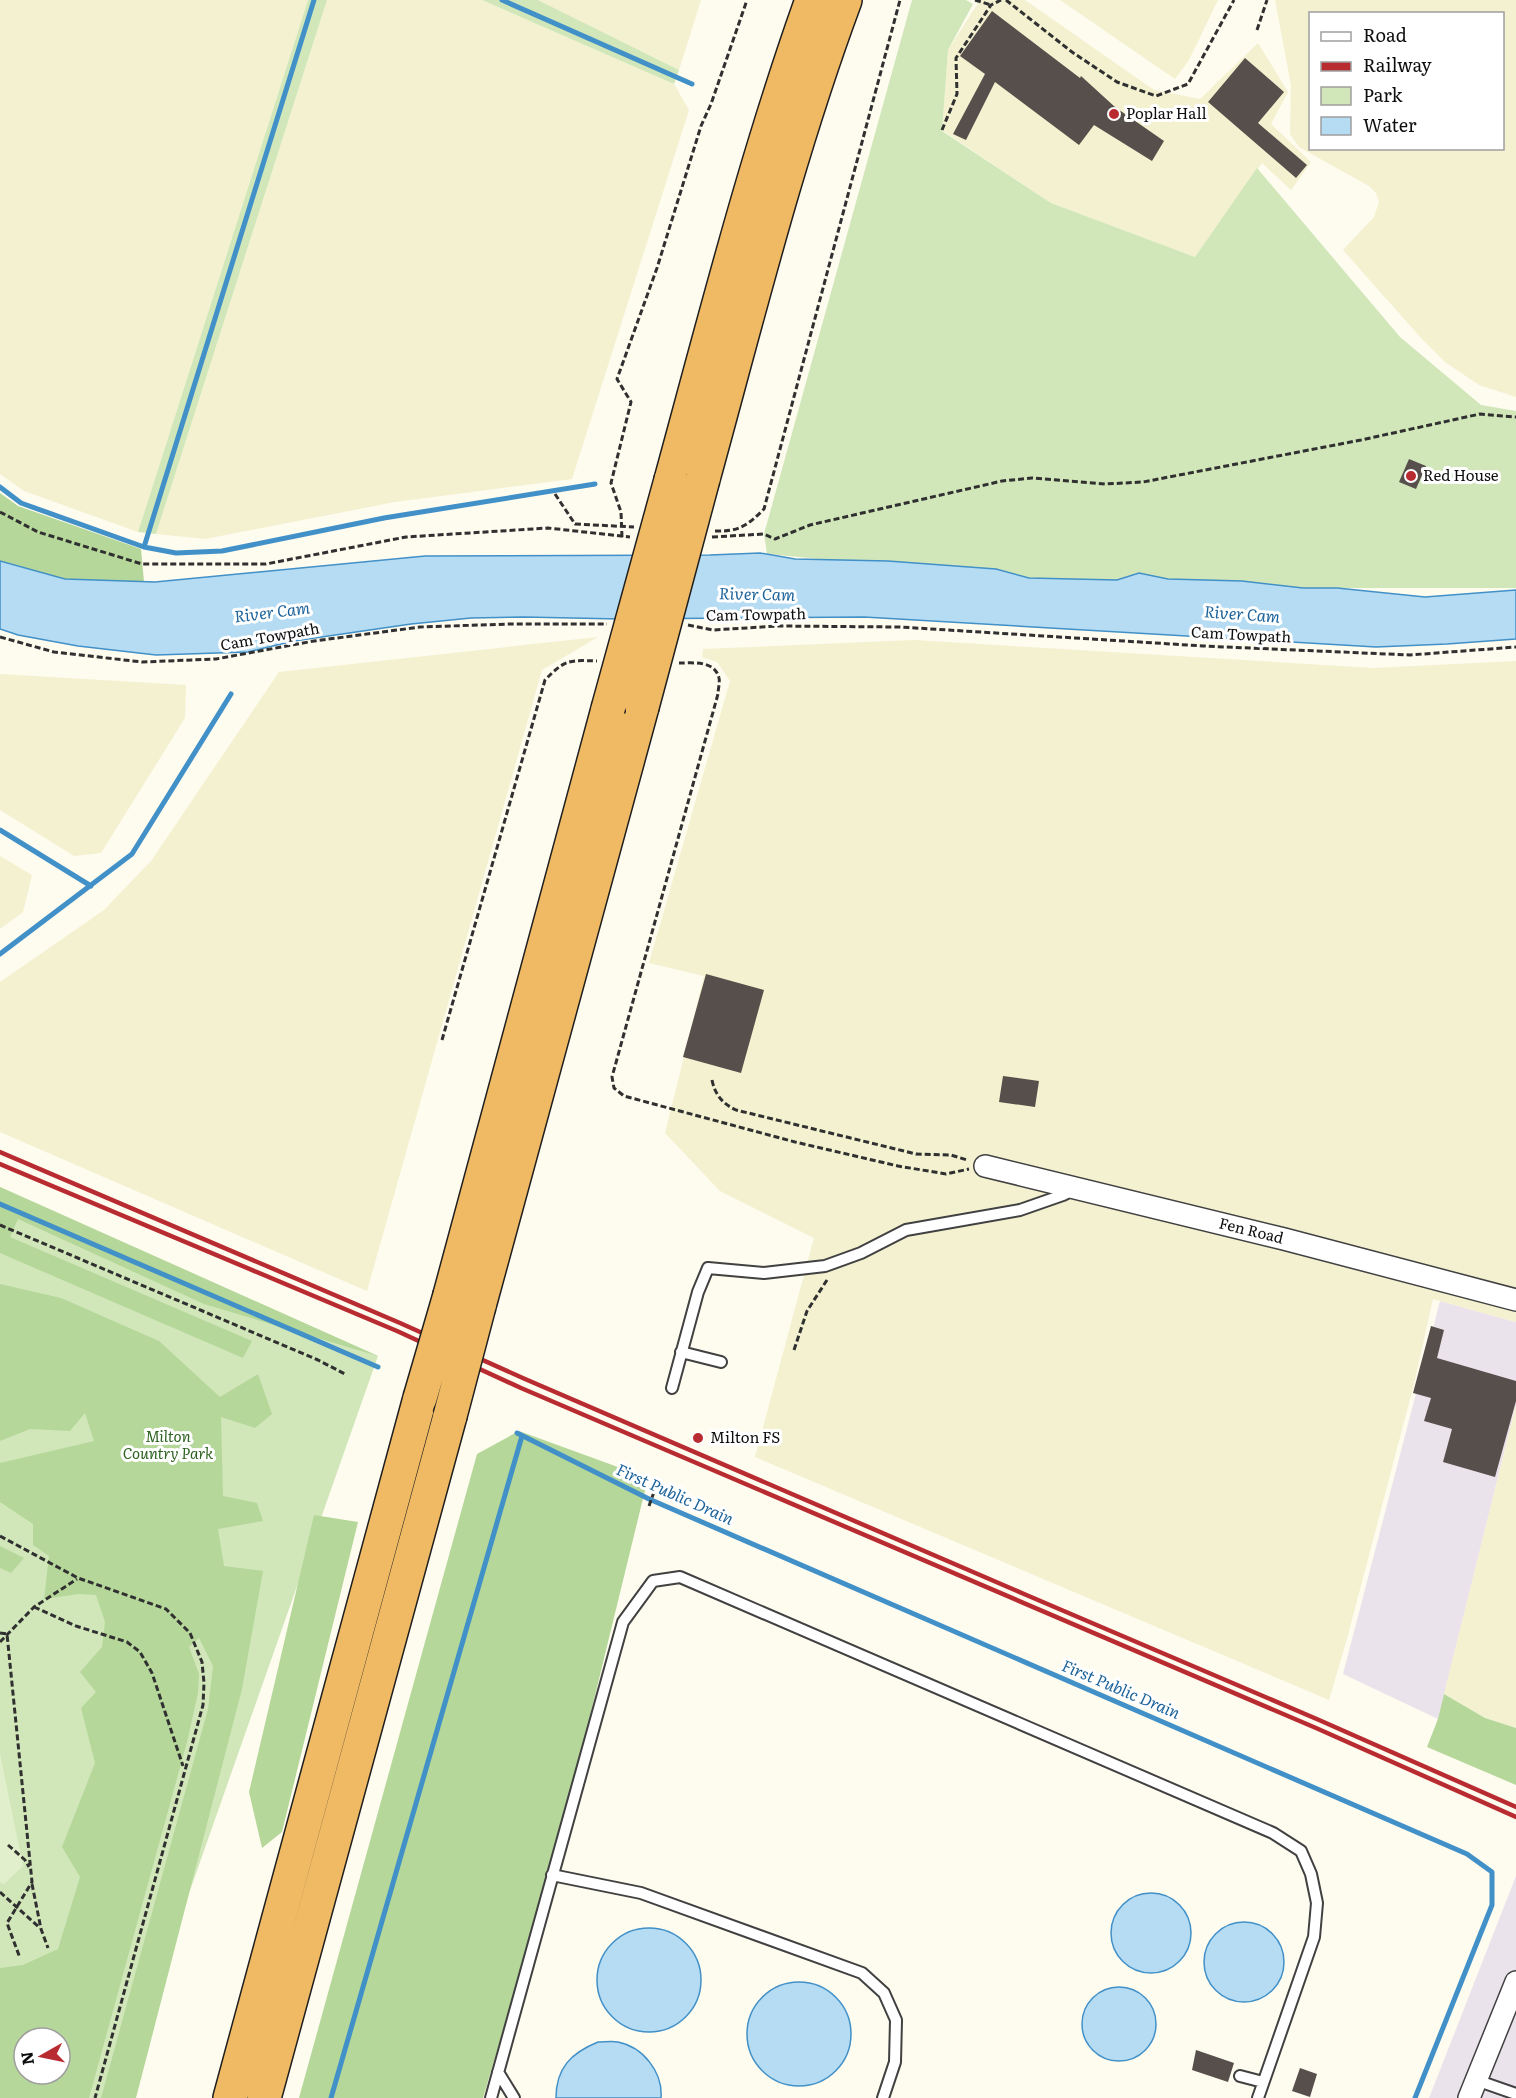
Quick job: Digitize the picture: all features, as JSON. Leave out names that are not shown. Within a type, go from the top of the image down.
[{"type":"highway","points":[[784,86],[786,22],[792,0]]},
{"type":"highway","points":[[230,2098],[420,1398],[464,1301],[642,706],[730,260],[812,0]]},
{"type":"highway","points":[[264,2098],[450,1416],[464,1301],[608,709],[765,254],[800,136],[845,0]]},
{"type":"street","name":"Fen Road","points":[[986,1166],[1516,1300]]},
{"type":"street","points":[[1472,2089],[1516,1982]]},
{"type":"lane","points":[[672,1388],[698,1292],[708,1268],[764,1273],[825,1266],[861,1253],[906,1230],[1020,1210],[1078,1188]]},
{"type":"lane","points":[[681,1352],[721,1362]]},
{"type":"lane","points":[[491,2098],[623,1622],[653,1581],[680,1577],[1273,1833],[1301,1851],[1311,1874],[1317,1903],[1314,1937],[1258,2098]]},
{"type":"lane","points":[[552,1875],[641,1893],[862,1973],[884,1993],[896,2019],[895,2062],[883,2098]]},
{"type":"lane","points":[[498,2072],[514,2098]]},
{"type":"lane","points":[[1240,2076],[1263,2082]]},
{"type":"lane","points":[[1472,2089],[1516,2094]]},
{"type":"path","points":[[622,537],[621,512],[611,483],[631,402],[617,379],[657,268],[701,126],[711,104],[747,0]]},
{"type":"path","points":[[711,531],[746,526],[764,508],[900,0]]},
{"type":"path","points":[[975,0],[991,5]]},
{"type":"path","points":[[942,130],[957,94],[956,58],[991,5],[1001,0]]},
{"type":"path","points":[[1006,0],[1072,52],[1117,82],[1156,96],[1188,84],[1234,0]]},
{"type":"path","points":[[1257,30],[1267,0]]},
{"type":"path","points":[[705,537],[764,534],[775,539],[810,525],[1002,481],[1032,478],[1104,484],[1143,482],[1361,440],[1480,414],[1516,417]]},
{"type":"path","points":[[555,494],[575,524],[644,527]]},
{"type":"path","points":[[0,512],[38,532],[142,564],[266,564],[406,537],[548,528],[634,537]]},
{"type":"path","name":"Cam Towpath","points":[[0,637],[54,652],[142,662],[216,659],[314,641],[420,627],[612,624]]},
{"type":"path","name":"Cam Towpath","points":[[680,624],[713,630],[778,626],[900,627],[1203,646],[1410,655],[1516,647]]},
{"type":"path","points":[[442,1040],[545,680],[558,666],[572,660],[605,661]]},
{"type":"path","points":[[671,663],[704,663],[713,669],[719,678],[718,694],[612,1077],[614,1088],[624,1096],[795,1142],[898,1166],[946,1174],[986,1166]]},
{"type":"path","points":[[712,1080],[717,1095],[726,1105],[736,1110],[916,1154],[951,1155],[986,1166]]},
{"type":"path","points":[[0,1225],[318,1360],[345,1374]]},
{"type":"path","points":[[794,1350],[807,1311],[840,1261]]},
{"type":"path","points":[[649,1506],[654,1492]]},
{"type":"path","points":[[0,1536],[78,1578],[166,1609],[190,1633],[202,1662],[204,1683],[202,1705],[95,2098]]},
{"type":"path","points":[[0,1642],[34,1607],[78,1578]]},
{"type":"path","points":[[34,1607],[76,1626],[127,1642],[140,1652],[152,1673],[184,1768]]},
{"type":"path","points":[[0,1633],[7,1634]]},
{"type":"path","points":[[7,1634],[30,1869],[41,1929],[48,1948]]},
{"type":"path","points":[[8,1845],[25,1860],[30,1869]]},
{"type":"path","points":[[20,1958],[7,1923],[32,1882]]},
{"type":"path","points":[[0,1892],[41,1929]]},
{"type":"shaded area","points":[[0,0],[308,0],[138,532],[24,491],[0,474]]},
{"type":"shaded area","points":[[327,0],[482,0],[674,84],[689,110],[572,479],[395,502],[205,539],[156,534]]},
{"type":"shaded area","points":[[538,0],[701,0],[679,70]]},
{"type":"shaded area","points":[[980,0],[1025,0],[1154,90],[1200,99],[1258,43],[1288,92],[1271,124],[1311,162],[1291,190],[1262,163],[1195,257],[1051,203],[942,130],[948,50]]},
{"type":"shaded area","points":[[1060,0],[1218,0],[1189,60],[1175,79]]},
{"type":"shaded area","points":[[1275,0],[1516,0],[1516,397],[1479,385],[1445,362],[1343,250],[1374,217],[1379,202],[1376,193],[1369,186],[1299,147],[1290,134],[1291,85]]},
{"type":"shaded area","points":[[598,637],[542,670],[367,1291],[0,1132],[0,982],[104,910],[151,861],[279,672]]},
{"type":"shaded area","points":[[914,640],[1373,668],[1516,661],[1516,1322],[1433,1299],[1414,1384],[1329,1700],[755,1457],[814,1238],[720,1191],[665,1133],[704,976],[649,963],[730,681],[717,662],[702,657],[703,649]]},
{"type":"shaded area","points":[[0,674],[186,685],[185,718],[101,853],[74,856],[0,810]]},
{"type":"shaded area","points":[[0,856],[32,875],[23,912],[0,929]]},
{"type":"shaded area","points":[[1440,1301],[1516,1322],[1516,1405],[1438,1719],[1343,1674]]},
{"type":"shaded area","points":[[1516,1405],[1516,1728],[1485,1718],[1444,1694]]},
{"type":"shaded area","points":[[1516,1876],[1516,2098],[1429,2098]]},
{"type":"green space","points":[[308,0],[327,0],[156,534],[138,532]]},
{"type":"green space","points":[[482,0],[538,0],[679,70],[674,84]]},
{"type":"green space","points":[[912,0],[966,0],[973,4],[948,50],[942,131],[1051,203],[1195,257],[1257,168],[1400,337],[1481,405],[1516,411],[1516,588],[1303,588],[1242,581],[1168,579],[1139,573],[1117,580],[1029,579],[767,554],[764,534]]},
{"type":"green space","points":[[0,493],[18,506],[141,549],[144,582],[64,579],[0,561]]},
{"type":"green space","name":"Milton Country Park","points":[[0,1187],[378,1356],[117,2098],[0,2098]]},
{"type":"green space","points":[[0,1187],[378,1356],[204,1304],[18,1219],[10,1237],[252,1341],[243,1358],[0,1253]]},
{"type":"green space","points":[[0,1284],[61,1298],[159,1341],[220,1397],[258,1374],[272,1414],[255,1428],[221,1417],[223,1496],[257,1503],[263,1521],[218,1529],[224,1566],[263,1571],[242,1689],[136,2098],[101,2098],[208,1709],[213,1666],[199,1638],[189,1647],[199,1674],[198,1693],[187,1742],[89,2098],[0,2098],[0,1968],[23,1965],[58,1949],[80,1877],[62,1847],[95,1763],[81,1708],[96,1692],[80,1672],[102,1647],[105,1622],[96,1595],[79,1594],[44,1599],[49,1556],[33,1545],[33,1524],[0,1502],[0,1463],[94,1441],[85,1413],[70,1431],[30,1429],[0,1441]]},
{"type":"green space","points":[[519,1431],[648,1478],[560,1839],[483,2098],[299,2098],[477,1454]]},
{"type":"green space","points":[[314,1515],[358,1522],[282,1832],[262,1848],[249,1792]]},
{"type":"green space","points":[[0,1546],[24,1558],[11,1573],[0,1568]]},
{"type":"green space","points":[[1444,1694],[1485,1718],[1516,1728],[1516,1785],[1427,1747],[1438,1719]]},
{"type":"green space","points":[[0,1754],[23,1866],[4,1884],[0,1882]]},
{"type":"water","name":"River Cam","points":[[760,553],[795,559],[888,561],[996,569],[1029,578],[1117,580],[1139,573],[1168,579],[1242,581],[1425,597],[1516,590],[1516,639],[1376,647],[864,617],[620,619],[524,617],[471,618],[411,624],[294,641],[248,652],[156,655],[78,646],[18,635],[0,629],[0,561],[65,579],[155,582],[425,556]]},
{"type":"water","points":[[1151,1893],[1166,1896],[1179,1905],[1188,1918],[1191,1933],[1188,1948],[1179,1961],[1166,1970],[1151,1973],[1136,1970],[1123,1961],[1114,1948],[1111,1933],[1114,1918],[1123,1905],[1136,1896]]},
{"type":"water","points":[[1244,1922],[1259,1925],[1272,1934],[1281,1947],[1284,1962],[1281,1977],[1272,1990],[1259,1999],[1244,2002],[1229,1999],[1216,1990],[1207,1977],[1204,1962],[1207,1947],[1216,1934],[1229,1925]]},
{"type":"water","points":[[649,1928],[669,1932],[686,1943],[697,1960],[701,1980],[697,2000],[686,2017],[669,2028],[649,2032],[629,2028],[612,2017],[601,2000],[597,1980],[601,1960],[612,1943],[629,1932]]},
{"type":"water","points":[[799,1982],[819,1986],[836,1997],[847,2014],[851,2034],[847,2054],[836,2071],[819,2082],[799,2086],[779,2082],[762,2071],[751,2054],[747,2034],[751,2014],[762,1997],[779,1986]]},
{"type":"water","points":[[1119,1987],[1140,1993],[1150,2003],[1156,2024],[1150,2045],[1140,2055],[1119,2061],[1098,2055],[1088,2045],[1082,2024],[1088,2003],[1098,1993]]},
{"type":"water","points":[[598,2042],[618,2042],[636,2049],[643,2055],[650,2062],[659,2079],[661,2098],[556,2098],[559,2078],[567,2063],[580,2051]]},
{"type":"building","points":[[992,11],[1080,78],[1081,76],[1115,107],[1164,141],[1152,161],[1094,125],[1079,145],[995,82],[966,140],[953,134],[985,74],[960,56]]},
{"type":"building","points":[[1245,58],[1284,92],[1258,123],[1307,165],[1296,178],[1208,102]]},
{"type":"building","name":"Red House","points":[[1409,459],[1426,466],[1416,489],[1399,482]]},
{"type":"building","points":[[706,974],[764,990],[741,1073],[683,1057]]},
{"type":"building","points":[[1003,1076],[1039,1081],[1035,1107],[999,1102]]},
{"type":"building","points":[[1431,1326],[1444,1330],[1437,1358],[1516,1381],[1516,1401],[1495,1477],[1443,1462],[1452,1429],[1424,1421],[1431,1398],[1413,1393]]},
{"type":"building","points":[[1196,2050],[1234,2063],[1228,2082],[1192,2070]]},
{"type":"building","points":[[1300,2068],[1317,2074],[1310,2097],[1292,2091]]},
{"type":"waterway","points":[[144,547],[314,0]]},
{"type":"waterway","points":[[502,0],[692,84]]},
{"type":"waterway","points":[[0,487],[21,503],[144,547],[176,553],[222,551],[384,518],[595,484]]},
{"type":"waterway","points":[[0,954],[132,854],[231,694]]},
{"type":"waterway","points":[[0,830],[91,886]]},
{"type":"waterway","points":[[0,1204],[378,1367]]},
{"type":"waterway","name":"First Public Drain","points":[[517,1433],[649,1499],[1467,1854],[1492,1872],[1492,1905],[1415,2098]]},
{"type":"waterway","points":[[331,2098],[522,1436]]},
{"type":"railway","points":[[0,1152],[1516,1807]]},
{"type":"railway","points":[[0,1164],[397,1331],[521,1388],[1316,1728],[1516,1817]]},
{"type":"place","name":"Poplar Hall","points":[[1114,114]]},
{"type":"place","name":"Red House","points":[[1411,476]]},
{"type":"place","name":"Milton FS","points":[[698,1438]]}]
